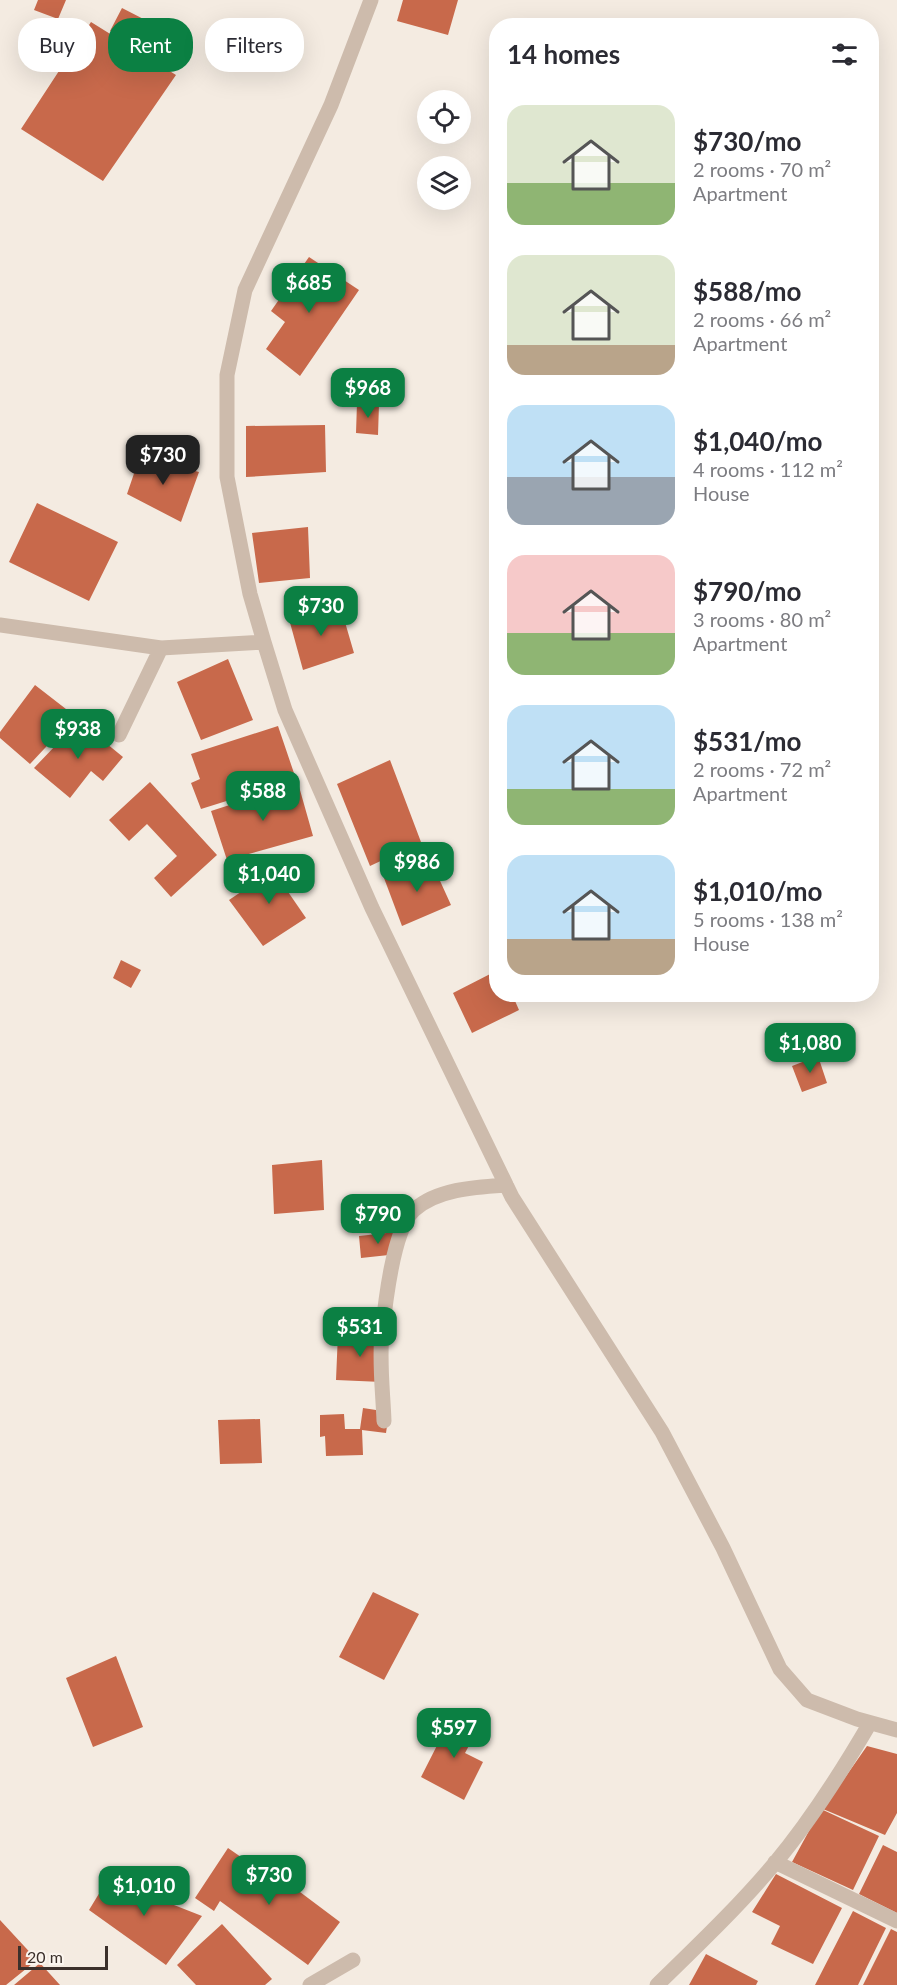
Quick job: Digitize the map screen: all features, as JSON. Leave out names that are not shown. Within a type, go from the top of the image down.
[{"type":"street","points":[[371,0],[331,105],[245,290],[227,375],[227,477],[250,594],[264,642],[285,710],[372,908],[506,1185],[662,1432],[723,1548],[780,1669],[807,1700],[870,1723],[897,1730]]},
{"type":"street","points":[[0,625],[161,648],[264,642]]},
{"type":"street","points":[[119,735],[161,648]]},
{"type":"street","points":[[384,1421],[382,1335],[396,1242],[412,1211],[433,1199],[466,1188],[506,1185]]},
{"type":"street","points":[[657,1985],[730,1914],[775,1862],[844,1766],[870,1723]]},
{"type":"street","points":[[775,1862],[897,1921]]},
{"type":"street","points":[[310,1985],[353,1960]]},
{"type":"building","points":[[38,0],[66,0],[58,18],[34,10]]},
{"type":"building","points":[[403,0],[458,0],[448,35],[397,21]]},
{"type":"building","points":[[122,8],[142,18],[117,18]]},
{"type":"building","points":[[96,25],[108,33],[108,72],[171,72],[176,75],[103,181],[21,129],[58,72],[96,72]]},
{"type":"building","points":[[309,257],[359,290],[300,376],[266,349],[285,322],[271,311]]},
{"type":"building","points":[[357,403],[379,404],[378,435],[356,433]]},
{"type":"building","points":[[325,425],[326,472],[246,477],[246,426]]},
{"type":"building","points":[[140,456],[199,472],[181,522],[127,494]]},
{"type":"building","points":[[37,503],[118,542],[89,601],[9,562]]},
{"type":"building","points":[[308,527],[310,578],[259,583],[252,533]]},
{"type":"building","points":[[340,605],[354,653],[303,670],[289,619]]},
{"type":"building","points":[[228,659],[253,720],[201,740],[177,682]]},
{"type":"building","points":[[35,685],[75,716],[30,764],[0,738],[0,732]]},
{"type":"building","points":[[79,721],[123,757],[103,781],[91,771],[70,798],[34,768]]},
{"type":"building","points":[[278,726],[296,779],[201,809],[191,783],[200,779],[191,754]]},
{"type":"building","points":[[390,760],[421,842],[370,866],[337,784]]},
{"type":"building","points":[[150,782],[217,855],[171,897],[154,878],[177,856],[147,824],[129,841],[109,820]]},
{"type":"building","points":[[298,783],[313,836],[227,860],[211,811]]},
{"type":"building","points":[[287,861],[298,876],[284,886],[306,918],[263,946],[229,900]]},
{"type":"building","points":[[431,861],[451,905],[402,926],[384,878]]},
{"type":"building","points":[[121,960],[141,970],[131,988],[113,978]]},
{"type":"building","points":[[489,975],[489,1002],[516,1002],[519,1010],[472,1033],[453,993]]},
{"type":"building","points":[[818,1056],[827,1083],[802,1092],[792,1066]]},
{"type":"building","points":[[322,1160],[324,1210],[274,1214],[272,1165]]},
{"type":"building","points":[[396,1232],[398,1254],[361,1258],[359,1236]]},
{"type":"building","points":[[338,1333],[384,1335],[382,1382],[336,1380]]},
{"type":"building","points":[[363,1408],[389,1412],[386,1433],[362,1430],[363,1455],[326,1456],[325,1436],[320,1437],[320,1415],[344,1414],[345,1429],[360,1429]]},
{"type":"building","points":[[260,1419],[262,1463],[220,1464],[218,1420]]},
{"type":"building","points":[[373,1592],[419,1614],[384,1680],[339,1657]]},
{"type":"building","points":[[116,1656],[143,1727],[93,1747],[66,1678]]},
{"type":"building","points":[[453,1714],[479,1727],[465,1753],[483,1762],[464,1800],[421,1777]]},
{"type":"building","points":[[867,1746],[897,1754],[897,1813],[885,1835],[823,1809]]},
{"type":"building","points":[[821,1809],[879,1836],[853,1890],[792,1862]]},
{"type":"building","points":[[883,1845],[897,1852],[897,1913],[859,1894]]},
{"type":"building","points":[[228,1848],[268,1876],[272,1871],[340,1922],[308,1965],[220,1901],[214,1911],[195,1898]]},
{"type":"building","points":[[114,1869],[151,1896],[202,1916],[166,1965],[89,1910]]},
{"type":"building","points":[[776,1874],[842,1908],[813,1964],[771,1944],[780,1926],[752,1912]]},
{"type":"building","points":[[853,1911],[886,1928],[858,1985],[815,1985]]},
{"type":"building","points":[[0,1920],[37,1960],[6,1985],[0,1985]]},
{"type":"building","points":[[222,1924],[272,1979],[265,1985],[196,1985],[177,1965]]},
{"type":"building","points":[[891,1929],[897,1932],[897,1985],[863,1985]]},
{"type":"building","points":[[706,1954],[758,1981],[756,1985],[689,1985]]},
{"type":"building","points":[[40,1963],[60,1985],[14,1985]]}]
